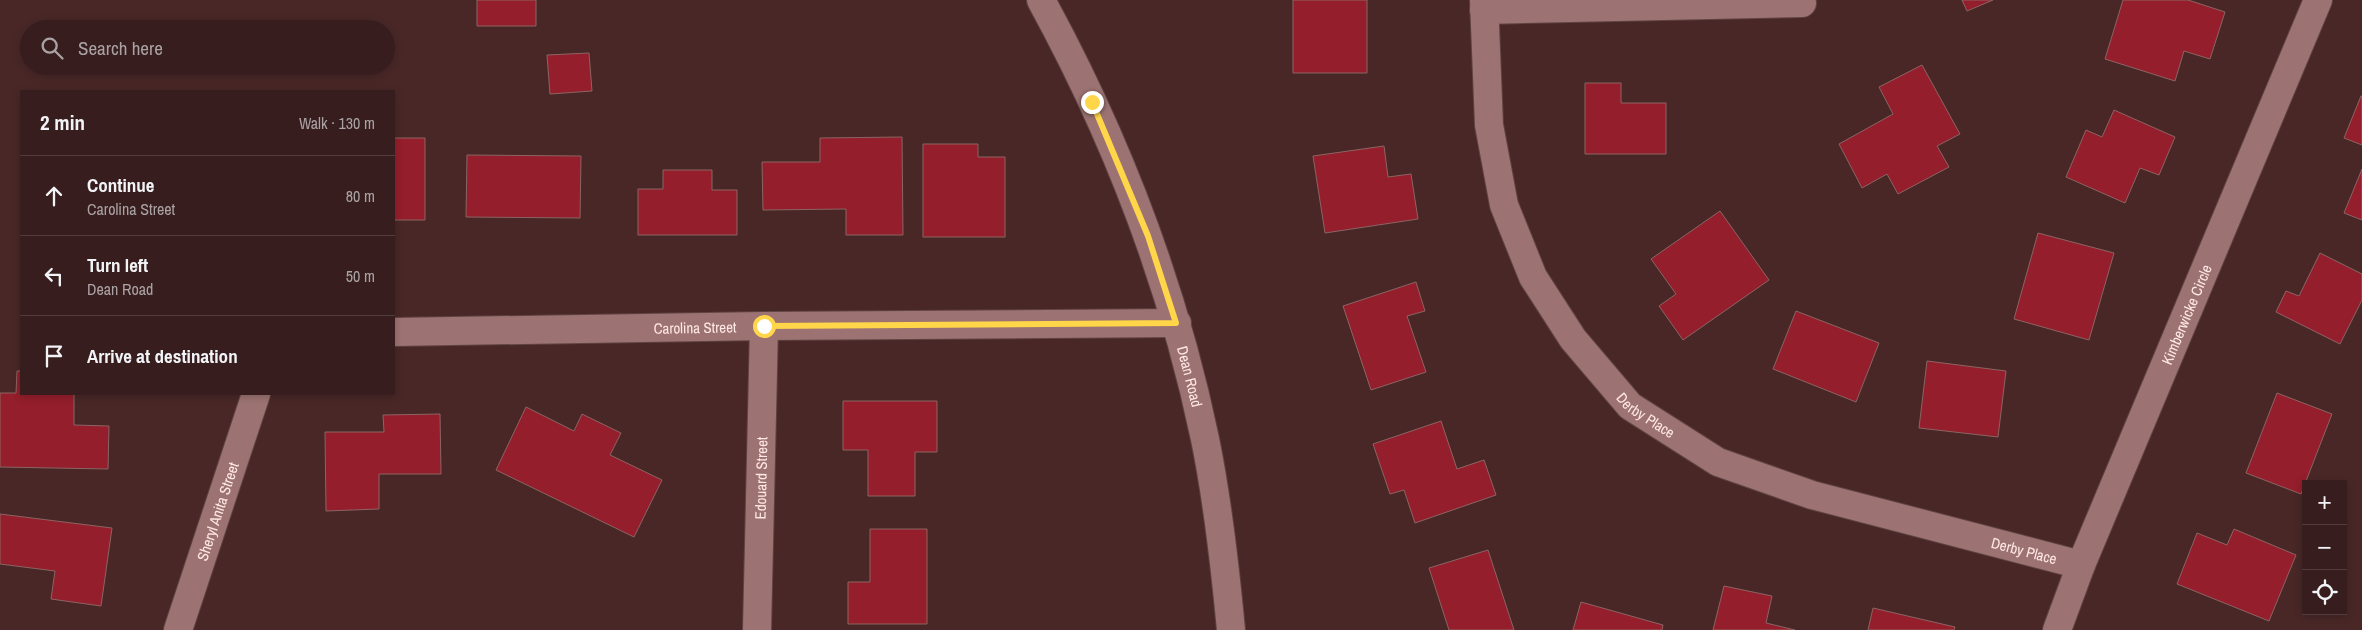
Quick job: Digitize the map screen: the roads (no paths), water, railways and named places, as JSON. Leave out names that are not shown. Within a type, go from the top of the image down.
[{"type":"street","name":"Dean Road","points":[[1041,0],[1066,46],[1122,171],[1148,236],[1176,323],[1205,438],[1215,493],[1231,630]]},
{"type":"street","name":"Kimberwicke Circle","points":[[2057,630],[2081,565],[2318,0]]},
{"type":"street","points":[[1484,5],[1802,3]]},
{"type":"street","name":"Derby Place","points":[[1484,5],[1489,125],[1504,205],[1533,277],[1573,339],[1630,406],[1718,462],[1812,495],[2081,565]]},
{"type":"street","name":"Carolina Street","points":[[395,332],[764,326],[1176,323]]},
{"type":"street","name":"Edouard Street","points":[[757,630],[764,326]]},
{"type":"street","name":"Sheryl Anita Street","points":[[178,630],[256,395]]}]
